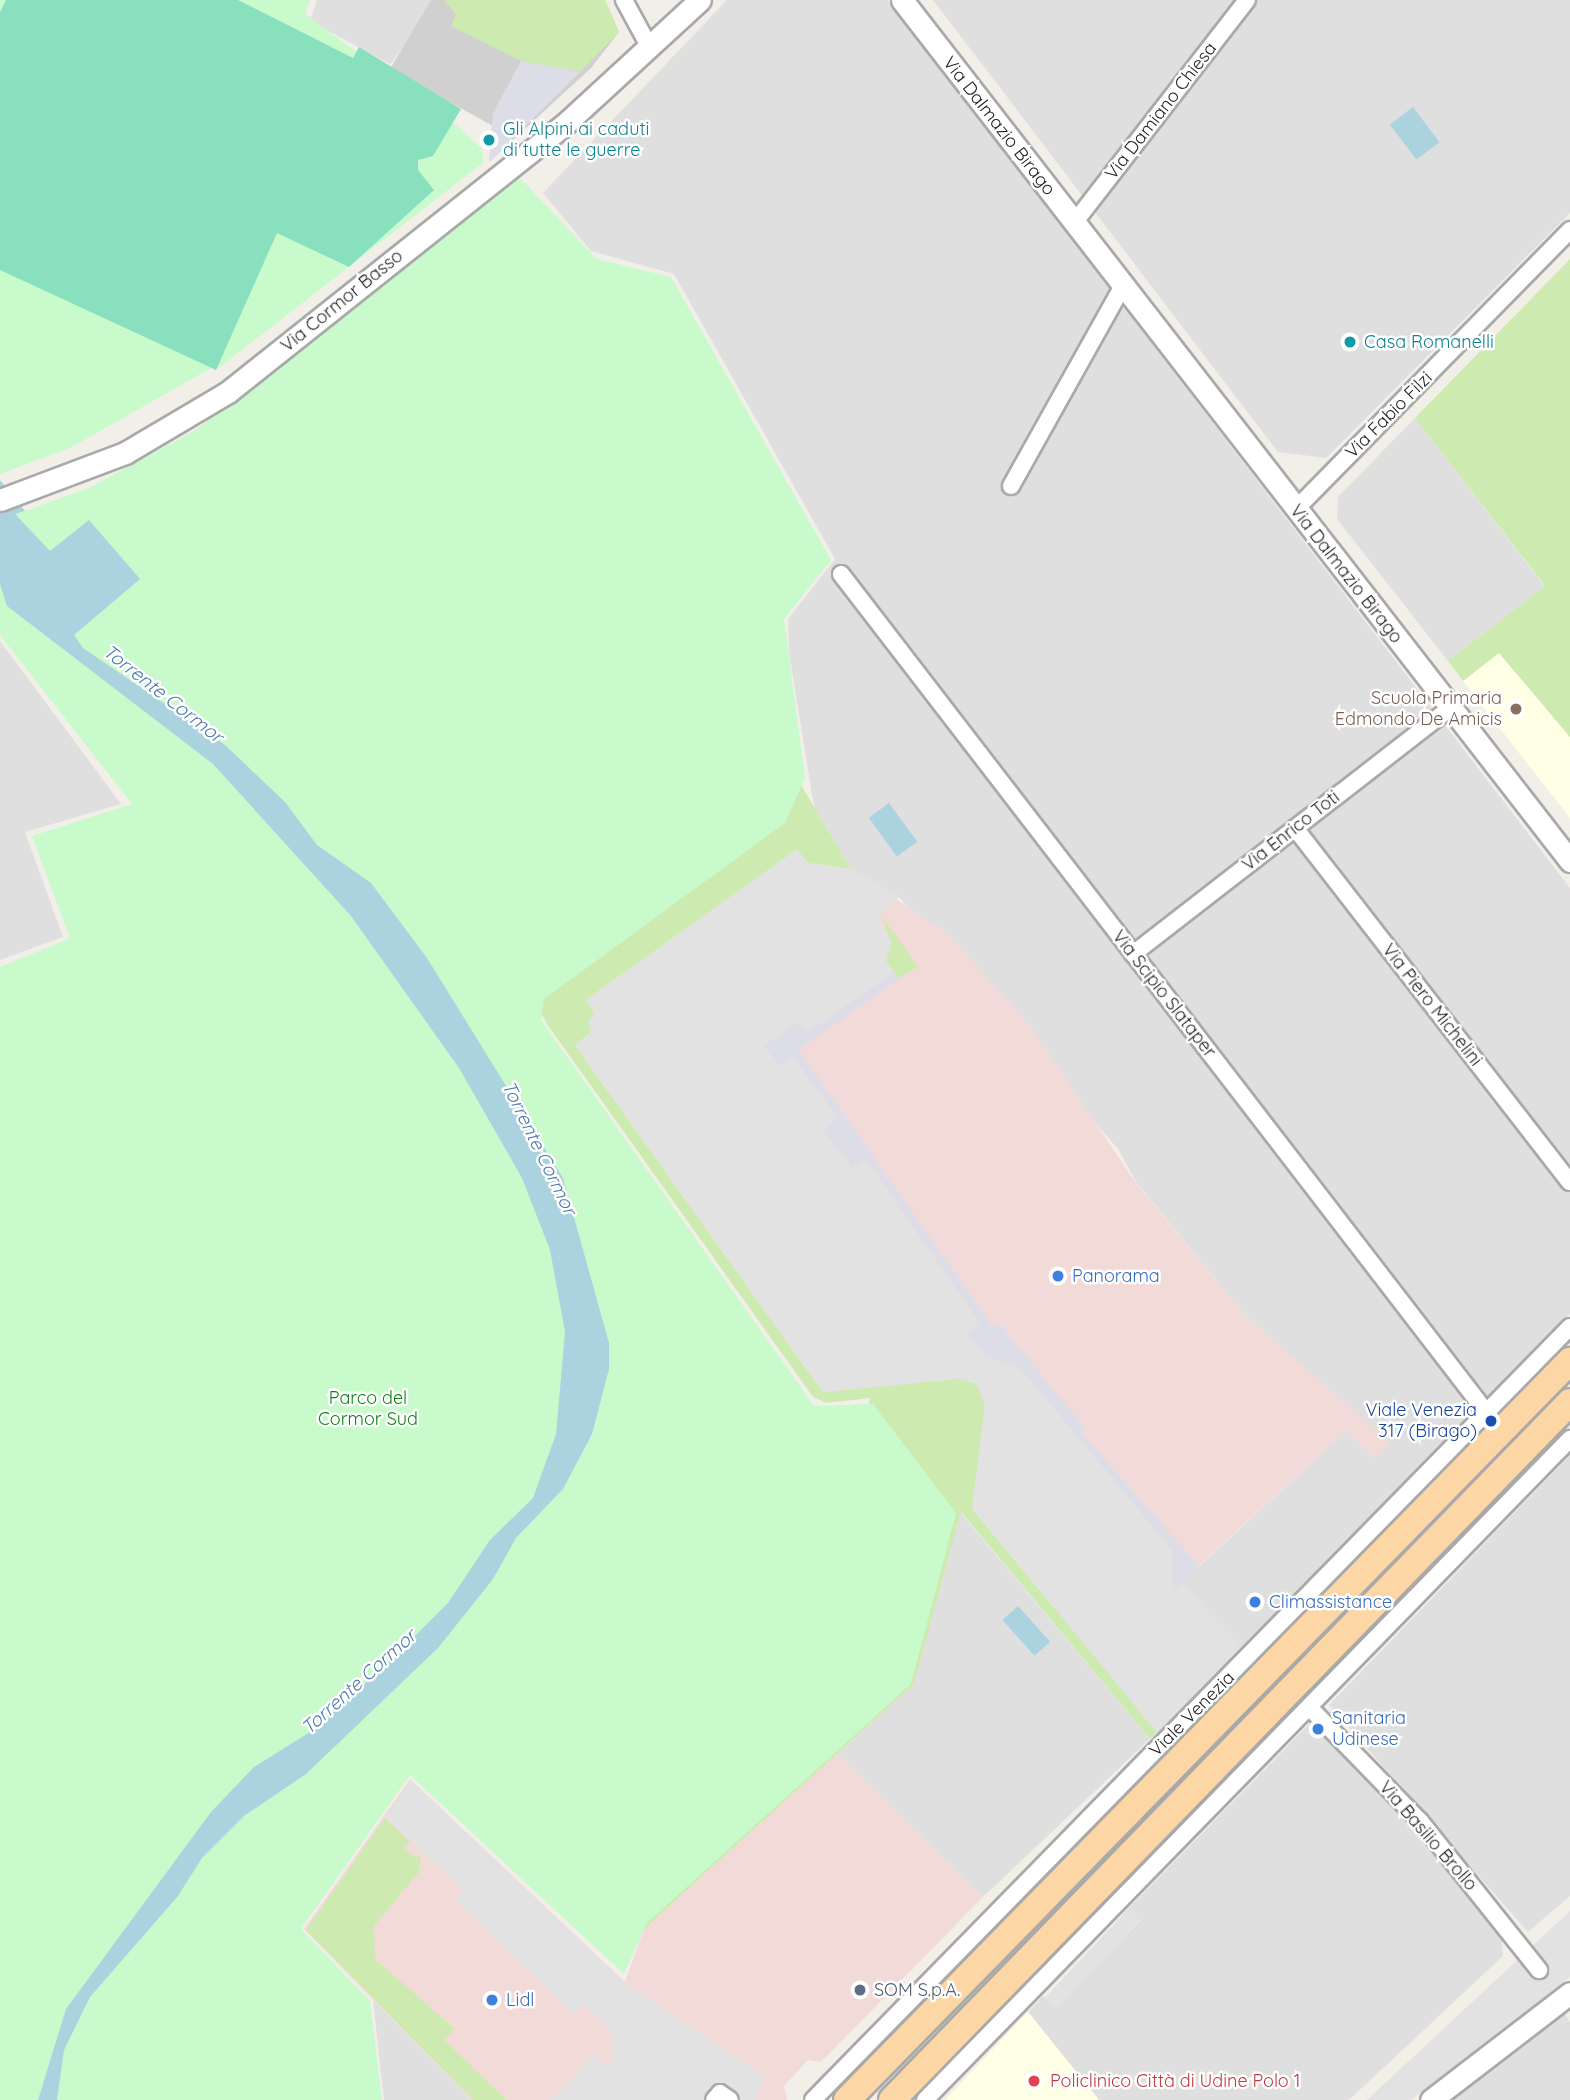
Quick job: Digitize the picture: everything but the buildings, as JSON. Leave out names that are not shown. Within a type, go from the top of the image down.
[{"type":"main road","name":"Viale Venezia","points":[[847,2100],[1570,1361]]},
{"type":"main road","points":[[892,2100],[1570,1402]]},
{"type":"street","points":[[624,0],[649,46]]},
{"type":"street","name":"Via Cormor Basso","points":[[0,500],[88,469],[168,431],[228,393],[565,124],[701,0]]},
{"type":"street","name":"Via Dalmazio Birago","points":[[902,0],[1570,861]]},
{"type":"street","name":"Via Damiano Chiesa","points":[[1074,223],[1247,0]]},
{"type":"street","name":"Via Fabio Filzi","points":[[1296,509],[1570,230]]},
{"type":"street","points":[[1011,486],[1123,286]]},
{"type":"street","name":"Via Scipio Slataper","points":[[841,575],[1486,1412]]},
{"type":"street","name":"Via Enrico Toti","points":[[1133,954],[1450,708]]},
{"type":"street","name":"Via Piero Michelini","points":[[1294,828],[1570,1182]]},
{"type":"street","name":"Viale Venezia","points":[[813,2100],[1570,1326]]},
{"type":"street","points":[[925,2100],[1570,1439]]},
{"type":"street","name":"Via Basilio Brollo","points":[[1309,1707],[1420,1821],[1539,1970]]},
{"type":"street","points":[[1431,2100],[1570,1994]]},
{"type":"street","points":[[714,2100],[720,2094],[730,2100]]},
{"type":"shaded area","points":[[317,0],[431,0],[423,22],[390,64],[310,21]]},
{"type":"shaded area","points":[[431,0],[605,0],[619,32],[591,68],[489,162],[493,126],[390,69]]},
{"type":"shaded area","points":[[727,0],[888,0],[1570,888],[1570,1314],[1243,1649],[1181,1583],[1346,1431],[1390,1443],[1246,1317],[1136,1182],[1118,1149],[899,897],[851,869],[814,807],[789,652],[788,619],[835,559],[674,274],[591,251],[543,193]]},
{"type":"shaded area","points":[[933,0],[1570,0],[1570,213],[1326,458],[1278,452]]},
{"type":"shaded area","points":[[521,61],[580,72],[489,162],[493,113]]},
{"type":"shaded area","points":[[1415,418],[1545,587],[1448,661],[1337,519],[1338,497]]},
{"type":"shaded area","points":[[0,641],[121,804],[25,832],[63,937],[0,960]]},
{"type":"shaded area","name":"Scuola Primaria Edmondo De Amicis","points":[[1499,653],[1570,737],[1570,818],[1463,681]]},
{"type":"shaded area","points":[[797,849],[808,863],[851,869],[899,897],[877,918],[891,942],[886,961],[894,972],[807,1033],[798,1022],[764,1046],[793,1057],[838,1119],[823,1129],[852,1168],[865,1159],[980,1324],[983,1354],[1022,1370],[1172,1550],[1173,1590],[1181,1583],[1243,1649],[1157,1733],[972,1507],[985,1406],[977,1384],[958,1379],[823,1392],[575,1045],[591,1033],[588,1022],[595,1013],[586,1000]]},
{"type":"shaded area","points":[[808,863],[851,869],[948,934],[1028,1023],[1136,1183],[1246,1317],[1391,1443],[1375,1459],[1346,1431],[1181,1582],[1243,1649],[1157,1733],[972,1507],[977,1384],[958,1379],[591,1033]]},
{"type":"shaded area","points":[[894,972],[899,979],[799,1050],[993,1327],[999,1323],[1086,1429],[1082,1433],[1200,1567],[1173,1591],[1172,1550],[1022,1370],[983,1354],[967,1333],[980,1323],[866,1159],[852,1168],[823,1130],[838,1118],[793,1057],[780,1066],[764,1046],[798,1022],[807,1033]]},
{"type":"shaded area","points":[[1570,1455],[1570,1896],[1528,1932],[1329,1705]]},
{"type":"shaded area","points":[[960,1512],[1150,1739],[983,1897],[837,1754],[914,1684]]},
{"type":"shaded area","points":[[1315,1718],[1375,1779],[1501,1932],[1503,1956],[1349,2100],[1099,2100],[1028,2012],[1043,1996],[1056,2007],[1140,1921],[1128,1909]]},
{"type":"shaded area","points":[[837,1754],[983,1897],[821,2062],[808,2060],[784,2086],[787,2100],[471,2100],[304,1929],[410,1779],[625,1982],[644,1929]]},
{"type":"shaded area","points":[[411,1781],[625,1983],[765,2077],[755,2100],[550,2100],[594,2055],[606,2066],[613,2059],[612,2030],[583,2004],[573,2013],[455,1900],[464,1890],[385,1817]]},
{"type":"shaded area","points":[[1128,1909],[1140,1920],[1056,2009],[1045,1998]]},
{"type":"shaded area","points":[[1570,1911],[1570,1977],[1411,2100],[1367,2100]]},
{"type":"shaded area","points":[[373,2000],[471,2100],[384,2100]]},
{"type":"shaded area","points":[[1028,2012],[1099,2100],[945,2100]]},
{"type":"shaded area","points":[[1564,2013],[1570,2022],[1570,2100],[1450,2100]]},
{"type":"green space","points":[[0,0],[310,0],[305,14],[457,126],[481,148],[484,162],[216,370],[218,364],[72,447],[0,474]]},
{"type":"green space","points":[[6,0],[238,0],[353,58],[359,47],[461,109],[433,156],[418,160],[418,170],[434,190],[349,267],[277,233],[216,370],[0,270],[0,12]]},
{"type":"green space","points":[[444,0],[605,0],[619,32],[580,72],[521,61],[451,26],[456,14]]},
{"type":"green space","name":"Parco del Cormor Sud","points":[[519,177],[597,259],[671,277],[831,560],[784,619],[805,778],[785,823],[544,999],[541,1020],[814,1406],[873,1404],[956,1513],[911,1684],[647,1923],[624,1974],[410,1775],[301,1929],[370,2001],[382,2100],[0,2100],[0,967],[70,938],[32,836],[132,804],[0,635],[0,520],[89,488],[194,431]]},
{"type":"green space","points":[[1570,259],[1570,737],[1499,653],[1463,681],[1448,661],[1545,586],[1415,418]]},
{"type":"green space","points":[[794,773],[851,869],[808,863],[797,850],[586,1000],[595,1013],[591,1033],[575,1045],[823,1392],[958,1378],[977,1384],[985,1406],[972,1508],[1051,1604],[1170,1720],[1150,1739],[961,1512],[914,1684],[644,1929],[512,1788],[787,1592],[871,1398],[826,1403],[813,1397],[549,1027],[513,965]]},
{"type":"green space","points":[[881,915],[918,966],[899,979],[886,961],[891,942]]},
{"type":"green space","points":[[385,1818],[410,1842],[404,1848],[416,1858],[421,1854],[419,1872],[374,1926],[375,1959],[455,2029],[444,2040],[507,2100],[473,2100],[306,1930]]},
{"type":"water","points":[[1413,107],[1439,142],[1416,160],[1390,124]]},
{"type":"water","name":"Torrente Cormor","points":[[0,480],[25,511],[15,514],[50,551],[89,520],[140,579],[74,635],[83,648],[225,745],[285,802],[317,845],[371,883],[427,958],[563,1178],[609,1343],[609,1369],[592,1434],[563,1489],[516,1538],[493,1579],[438,1648],[306,1774],[244,1816],[202,1858],[178,1896],[90,1997],[64,2050],[57,2100],[38,2100],[66,2009],[211,1812],[254,1767],[315,1729],[390,1661],[448,1603],[490,1540],[533,1498],[556,1434],[565,1332],[550,1250],[522,1178],[459,1068],[351,916],[213,764],[7,606],[0,584]]},
{"type":"water","points":[[889,803],[917,842],[897,857],[869,818]]},
{"type":"water","points":[[1018,1606],[1050,1642],[1035,1656],[1002,1620]]},
{"type":"place","name":"Gli Alpini ai caduti di tutte le guerre","points":[[489,140]]},
{"type":"place","name":"Casa Romanelli","points":[[1350,342]]},
{"type":"place","name":"Scuola Primaria Edmondo De Amicis","points":[[1516,709]]},
{"type":"place","name":"Panorama","points":[[1058,1276]]},
{"type":"place","name":"Viale Venezia 317 (Birago)","points":[[1491,1421]]},
{"type":"place","name":"Climassistance","points":[[1255,1602]]},
{"type":"place","name":"Sanitaria Udinese","points":[[1318,1729]]},
{"type":"place","name":"SOM S.p.A.","points":[[860,1990]]},
{"type":"place","name":"Lidl","points":[[492,2000]]},
{"type":"place","name":"Policlinico Città di Udine Polo 1","points":[[1034,2081]]}]
